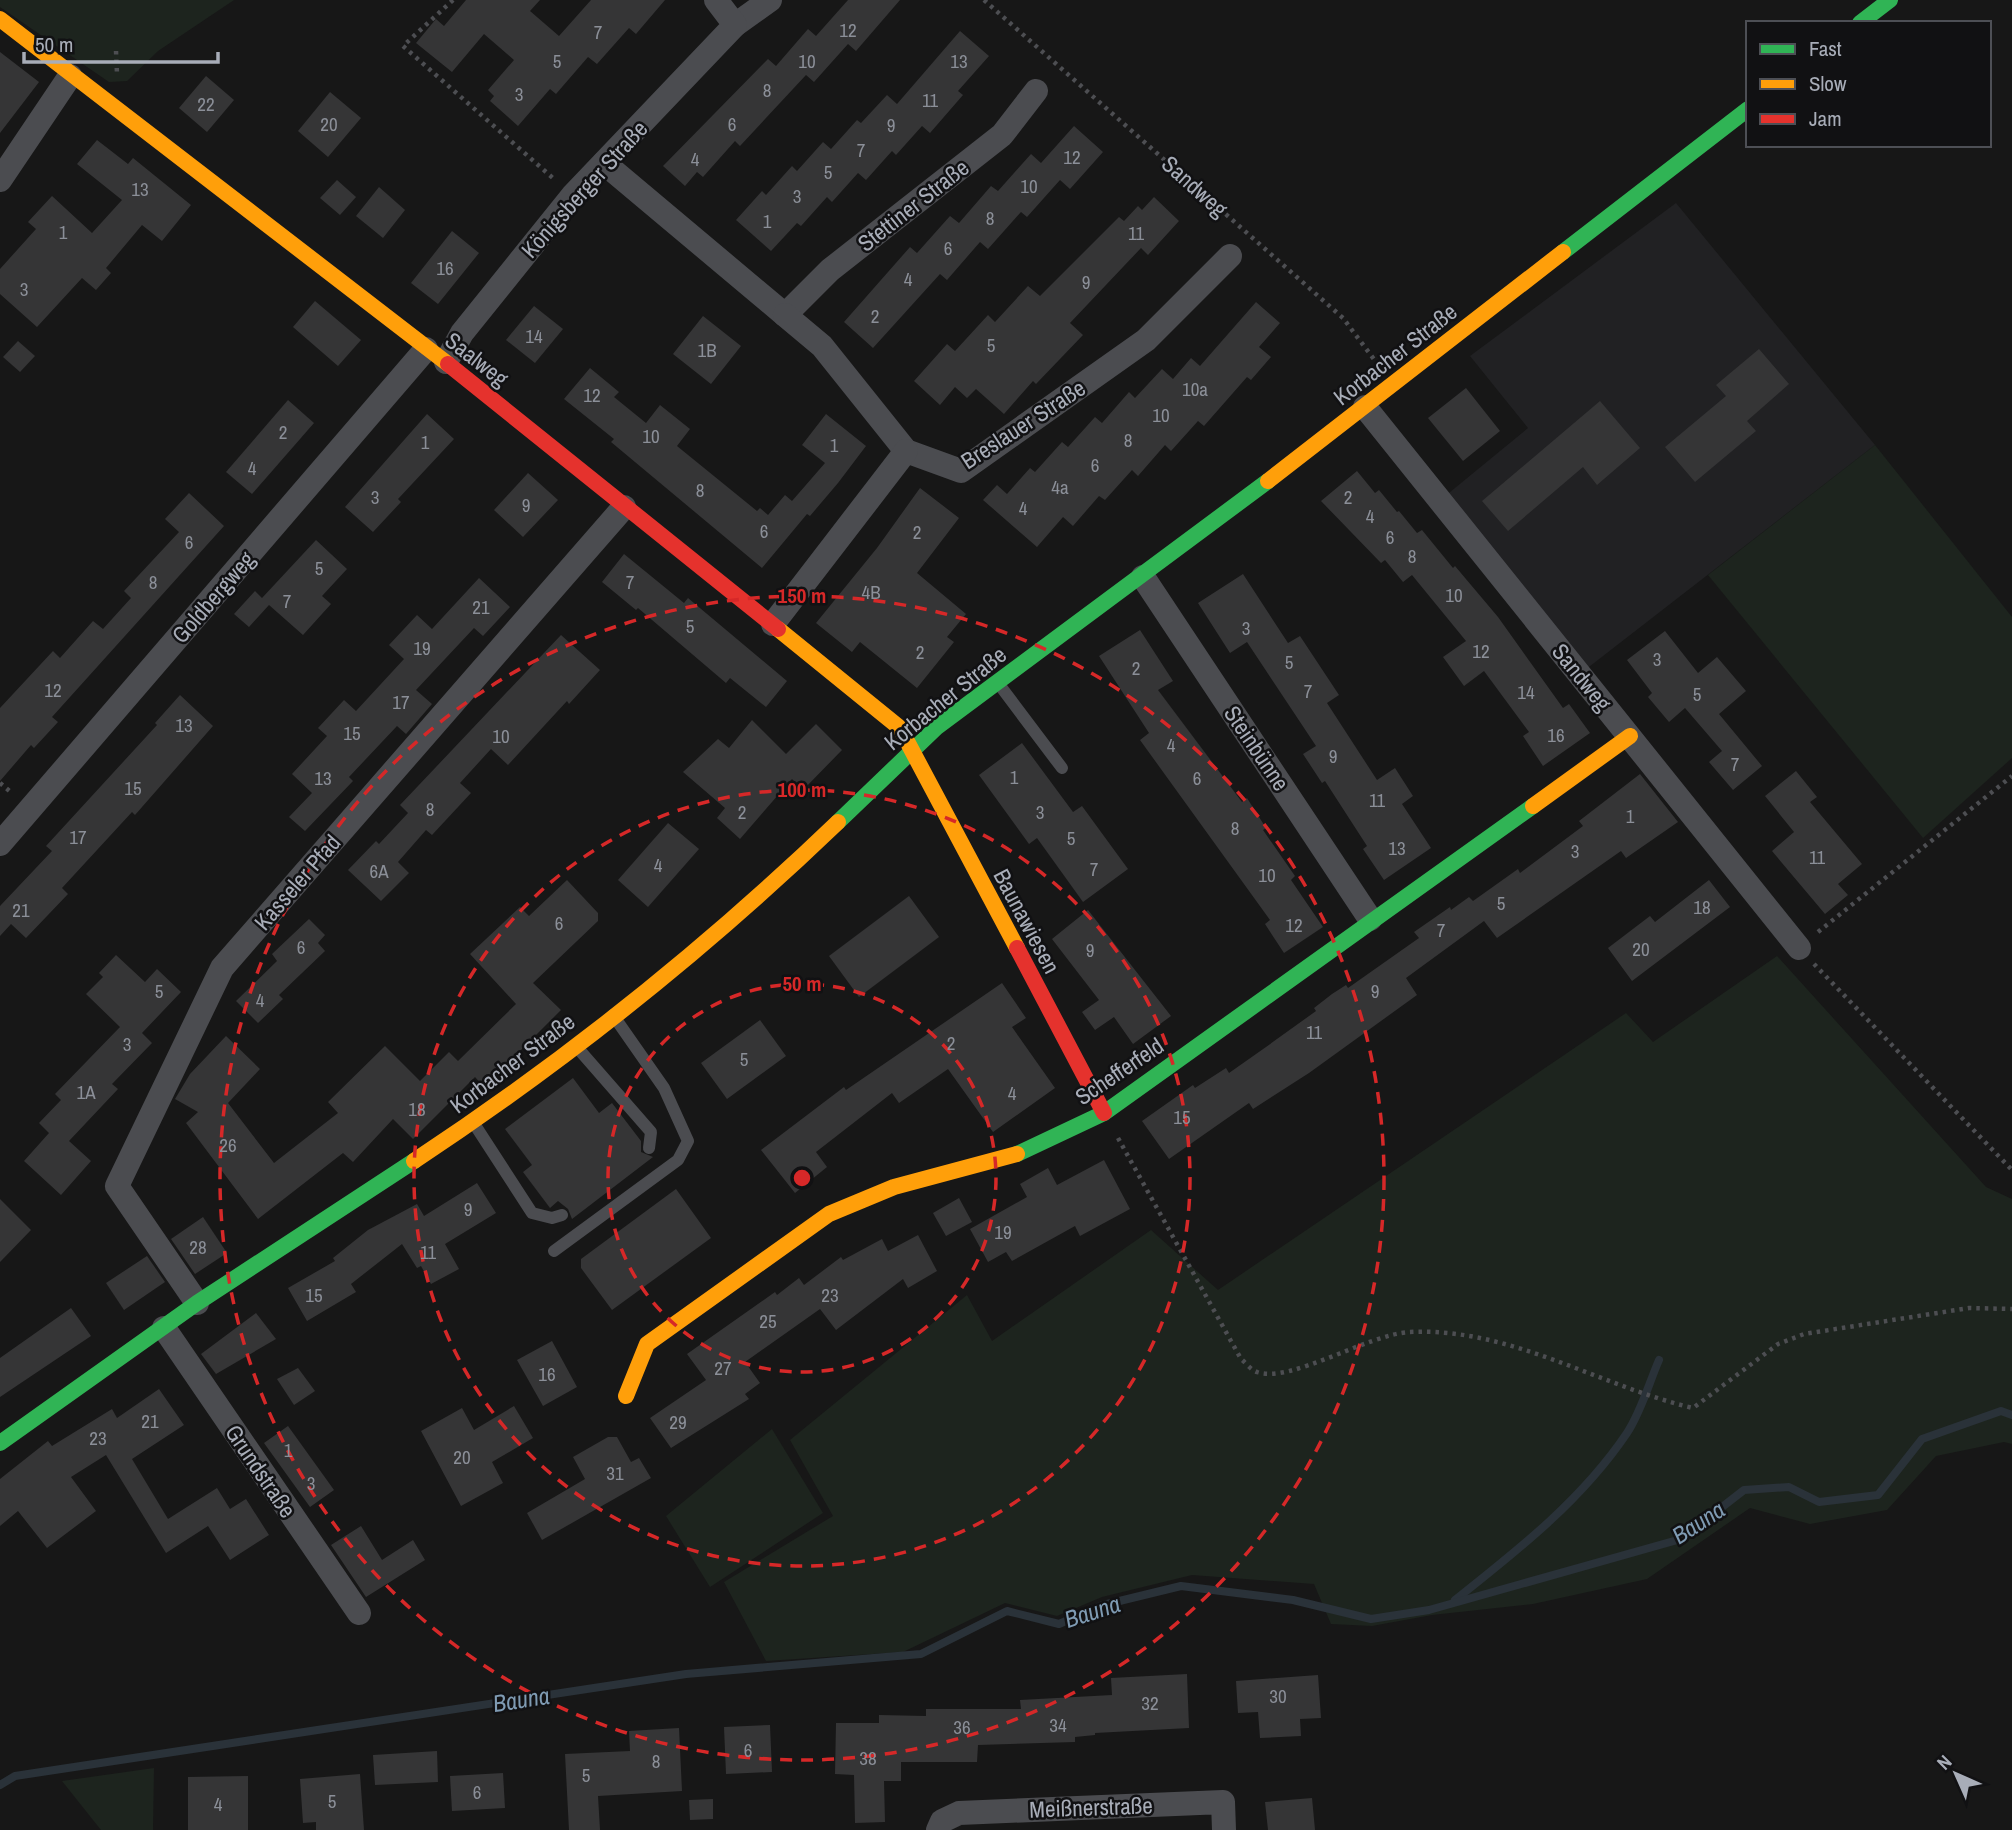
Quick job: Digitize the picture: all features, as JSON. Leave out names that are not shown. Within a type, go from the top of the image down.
[{"type":"street","points":[[716,0],[735,26]]},
{"type":"street","name":"Königsberger Straße","points":[[436,355],[462,333],[573,195],[735,26],[771,0]]},
{"type":"street","points":[[1863,21],[1890,0]]},
{"type":"street","name":"Saalweg","points":[[0,19],[70,76],[436,355],[773,624],[900,728],[911,751]]},
{"type":"street","points":[[0,180],[70,76]]},
{"type":"street","name":"Stettiner Straße","points":[[785,315],[830,270],[1002,135],[1037,91]]},
{"type":"street","name":"Korbacher Straße","points":[[0,1443],[197,1303],[473,1122],[673,969],[813,846],[937,727],[1143,577],[1746,111]]},
{"type":"street","points":[[604,163],[822,346],[906,451],[773,624]]},
{"type":"street","name":"Breslauer Straße","points":[[906,451],[961,471],[1146,340],[1230,256]]},
{"type":"street","name":"Goldbergweg","points":[[0,844],[436,355]]},
{"type":"street","name":"Sandweg","points":[[1365,407],[1798,948]]},
{"type":"street","name":"Kasseler Pfad","points":[[197,1303],[117,1186],[222,968],[624,507]]},
{"type":"street","name":"Steinbünne","points":[[1143,577],[1370,919]]},
{"type":"street","name":"Schefferfeld","points":[[626,1396],[647,1344],[829,1213],[894,1187],[1006,1159],[1104,1113],[1370,919],[1630,736]]},
{"type":"street","name":"Baunawiesen","points":[[911,751],[1104,1113]]},
{"type":"street","name":"Grundstraße","points":[[164,1328],[359,1613]]},
{"type":"street","name":"Meißnerstraße","points":[[938,1830],[942,1821],[959,1813],[1223,1802],[1224,1830]]},
{"type":"lane","points":[[998,683],[1062,768]]},
{"type":"lane","points":[[554,1251],[678,1160],[688,1141],[664,1088],[613,1015]]},
{"type":"lane","points":[[575,1044],[651,1132],[649,1148]]},
{"type":"lane","points":[[473,1122],[532,1213],[552,1218],[562,1215]]},
{"type":"path","points":[[453,0],[403,46],[573,195]]},
{"type":"path","name":"Sandweg","points":[[984,0],[1343,318],[1365,344],[1390,386]]},
{"type":"path","points":[[2012,776],[1798,948],[2012,1170]]},
{"type":"path","points":[[1104,1113],[1241,1359],[1255,1372],[1277,1375],[1383,1336],[1411,1331],[1490,1339],[1693,1408],[1778,1344],[1804,1334],[1969,1308],[2012,1309]]},
{"type":"shaded area","points":[[0,0],[234,0],[158,51],[127,81],[109,82],[0,7]]},
{"type":"shaded area","points":[[1676,203],[1875,445],[1585,670],[1444,497],[1528,428],[1470,356]]},
{"type":"shaded area","points":[[1875,445],[2012,617],[2012,758],[1923,838],[1708,575]]},
{"type":"shaded area","points":[[1777,956],[1986,1187],[2012,1199],[2012,1444],[2004,1442],[1936,1456],[1887,1510],[1810,1524],[1750,1508],[1647,1579],[1533,1604],[1432,1615],[1372,1626],[1331,1624],[1314,1584],[1192,1575],[1102,1597],[1057,1616],[1005,1603],[903,1652],[766,1661],[724,1582],[833,1516],[790,1440],[967,1295],[992,1341],[1151,1230],[1218,1290],[1626,1013],[1653,1042]]},
{"type":"shaded area","points":[[772,1429],[823,1513],[710,1587],[666,1516]]},
{"type":"shaded area","points":[[154,1768],[153,1830],[101,1830],[62,1781]]},
{"type":"building","points":[[466,0],[540,0],[530,11],[559,36],[591,0],[665,0],[636,34],[629,28],[597,64],[588,57],[556,94],[550,89],[518,126],[490,101],[494,96],[488,90],[514,60],[484,34],[452,72],[416,43],[436,19],[444,26]]},
{"type":"building","points":[[848,0],[900,0],[856,51],[848,44],[814,82],[806,75],[740,146],[735,141],[703,177],[697,172],[685,186],[663,166],[768,59],[776,66],[808,29],[816,36]]},
{"type":"building","points":[[960,31],[989,56],[958,91],[963,95],[930,133],[922,126],[896,155],[892,151],[866,180],[858,173],[832,202],[827,197],[801,226],[797,223],[771,251],[736,220],[762,191],[766,195],[792,166],[797,171],[823,142],[831,149],[857,120],[861,123],[887,95],[897,104]]},
{"type":"building","points":[[0,52],[39,82],[0,133]]},
{"type":"building","points":[[206,76],[234,100],[207,132],[179,108]]},
{"type":"building","points":[[330,92],[361,118],[328,157],[298,131]]},
{"type":"building","points":[[1074,126],[1103,152],[1070,189],[1060,180],[1027,217],[1021,212],[988,249],[980,242],[947,280],[940,274],[873,348],[844,322],[910,247],[917,253],[950,216],[959,223],[991,186],[998,191],[1031,154],[1041,163]]},
{"type":"building","points":[[97,140],[128,164],[133,158],[191,205],[162,241],[142,225],[106,268],[111,273],[96,290],[82,278],[37,327],[0,294],[0,269],[36,229],[28,222],[52,196],[92,233],[122,200],[77,164]]},
{"type":"building","points":[[337,180],[356,197],[340,215],[320,198]]},
{"type":"building","points":[[379,187],[405,210],[383,238],[356,216]]},
{"type":"building","points":[[1154,197],[1179,221],[1148,255],[1141,248],[1070,323],[1083,335],[1036,384],[1033,381],[1004,414],[976,389],[967,398],[955,387],[940,405],[914,381],[947,344],[955,351],[988,315],[995,322],[1028,286],[1040,296],[1119,217],[1124,221],[1138,206],[1142,210]]},
{"type":"building","points":[[452,231],[479,253],[438,304],[411,283]]},
{"type":"building","points":[[315,301],[361,340],[338,366],[293,327]]},
{"type":"building","points":[[1256,302],[1280,323],[1259,347],[1271,357],[1251,380],[1247,377],[1204,426],[1198,421],[1171,451],[1165,445],[1138,476],[1132,470],[1105,500],[1099,496],[1073,526],[1063,517],[1037,547],[983,500],[997,485],[1007,494],[1030,468],[1035,472],[1062,442],[1068,447],[1095,417],[1102,423],[1129,392],[1135,398],[1162,369],[1173,379],[1191,358],[1200,366]]},
{"type":"building","points":[[534,306],[563,329],[535,363],[506,340]]},
{"type":"building","points":[[703,316],[741,346],[711,384],[673,354]]},
{"type":"building","points":[[18,341],[35,356],[20,372],[3,357]]},
{"type":"building","points":[[1759,349],[1789,384],[1747,421],[1756,431],[1695,482],[1665,447],[1726,396],[1716,385]]},
{"type":"building","points":[[590,368],[619,392],[614,397],[646,423],[660,405],[690,429],[677,446],[757,511],[760,508],[768,515],[785,495],[792,501],[825,463],[802,445],[826,414],[866,446],[810,516],[807,514],[762,568],[611,442],[614,439],[564,399]]},
{"type":"building","points":[[1466,388],[1500,431],[1463,461],[1428,418]]},
{"type":"building","points":[[288,400],[314,423],[252,494],[226,472]]},
{"type":"building","points":[[1600,401],[1640,448],[1597,485],[1583,467],[1508,531],[1482,501]]},
{"type":"building","points":[[427,414],[454,439],[398,499],[401,502],[373,532],[345,507]]},
{"type":"building","points":[[1357,471],[1375,493],[1379,490],[1417,533],[1422,530],[1453,568],[1455,566],[1498,617],[1563,708],[1569,704],[1590,733],[1543,766],[1523,736],[1529,732],[1484,671],[1464,686],[1443,657],[1466,641],[1412,575],[1403,582],[1385,560],[1381,563],[1321,501]]},
{"type":"building","points":[[528,473],[558,500],[523,537],[494,510]]},
{"type":"building","points":[[920,488],[959,518],[917,573],[966,614],[947,637],[954,642],[917,688],[860,642],[852,652],[816,623],[877,548]]},
{"type":"building","points":[[189,493],[224,526],[52,717],[58,722],[34,748],[31,745],[0,781],[0,708],[53,651],[60,658],[93,621],[103,629],[131,598],[124,591],[179,532],[165,519]]},
{"type":"building","points":[[316,540],[347,569],[322,596],[331,604],[303,635],[269,605],[249,627],[234,614],[255,591],[262,598]]},
{"type":"building","points":[[624,554],[684,603],[688,598],[787,681],[766,707],[730,678],[726,683],[638,608],[636,610],[602,582]]},
{"type":"building","points":[[1243,574],[1288,643],[1300,636],[1339,695],[1327,703],[1377,780],[1395,768],[1413,796],[1402,804],[1431,848],[1384,880],[1363,849],[1367,846],[1325,781],[1322,783],[1303,754],[1316,746],[1247,642],[1230,653],[1198,603]]},
{"type":"building","points":[[479,578],[510,607],[483,636],[474,628],[416,690],[432,704],[406,734],[397,726],[349,777],[353,781],[305,831],[289,817],[312,793],[292,774],[327,736],[318,728],[344,700],[356,711],[404,659],[389,645],[417,615],[432,629]]},
{"type":"building","points":[[1140,630],[1173,681],[1158,690],[1242,802],[1247,798],[1266,828],[1263,830],[1295,876],[1291,880],[1323,927],[1284,953],[1265,924],[1270,920],[1140,740],[1149,733],[1099,656]]},
{"type":"building","points":[[1665,631],[1698,673],[1717,657],[1746,691],[1719,714],[1762,766],[1733,790],[1709,762],[1722,751],[1685,708],[1669,722],[1648,697],[1652,693],[1627,660]]},
{"type":"building","points":[[561,635],[600,670],[569,704],[567,701],[508,765],[491,749],[460,783],[471,793],[432,835],[426,830],[398,862],[409,873],[381,901],[348,870],[376,841],[379,844],[408,813],[400,805]]},
{"type":"building","points":[[180,695],[213,726],[135,815],[132,812],[62,888],[68,894],[26,938],[11,924],[0,936],[0,906],[52,851],[46,846],[157,725],[155,723]]},
{"type":"building","points":[[752,720],[786,754],[816,724],[842,750],[803,790],[792,779],[740,839],[717,818],[725,808],[683,772],[718,739],[729,748]]},
{"type":"building","points":[[1022,743],[1073,812],[1082,806],[1128,869],[1083,902],[1037,838],[1029,844],[979,775]]},
{"type":"building","points":[[1796,771],[1817,797],[1810,802],[1862,864],[1838,884],[1848,895],[1825,914],[1772,851],[1794,832],[1765,796]]},
{"type":"building","points":[[1640,774],[1678,822],[1626,858],[1621,851],[1497,938],[1484,921],[1406,978],[1417,995],[1309,1073],[1253,1109],[1249,1103],[1169,1159],[1142,1121],[1193,1085],[1195,1088],[1226,1068],[1229,1073],[1316,1011],[1314,1008],[1332,994],[1346,985],[1348,988],[1419,938],[1414,932],[1450,907],[1451,910],[1469,897],[1473,901],[1518,869],[1520,873],[1583,826],[1579,821]]},
{"type":"building","points":[[668,823],[699,849],[648,907],[618,880]]},
{"type":"building","points":[[567,880],[598,913],[598,921],[533,983],[561,1010],[484,1087],[475,1077],[413,1139],[393,1119],[353,1162],[343,1153],[258,1219],[186,1123],[198,1112],[175,1099],[190,1074],[226,1036],[260,1069],[228,1103],[274,1163],[338,1113],[328,1102],[385,1046],[420,1081],[449,1052],[458,1061],[516,1004],[470,954],[520,907],[529,916]]},
{"type":"building","points":[[1709,880],[1730,907],[1632,981],[1608,948],[1650,916],[1655,922]]},
{"type":"building","points":[[909,896],[939,937],[859,997],[829,956]]},
{"type":"building","points":[[1088,910],[1171,1016],[1133,1044],[1114,1017],[1095,1030],[1082,1012],[1099,1000],[1052,939]]},
{"type":"building","points":[[309,919],[325,935],[318,943],[325,951],[279,995],[283,999],[258,1023],[236,1001],[277,961],[272,954]]},
{"type":"building","points":[[116,955],[145,982],[157,969],[181,992],[142,1033],[152,1043],[112,1084],[118,1089],[69,1141],[91,1161],[61,1195],[24,1161],[49,1133],[39,1123],[61,1100],[55,1094],[120,1027],[86,994],[103,977],[99,973]]},
{"type":"building","points":[[1002,983],[1026,1018],[1012,1027],[1055,1088],[993,1132],[948,1069],[899,1103],[892,1093],[816,1152],[827,1167],[795,1193],[761,1150],[844,1087],[846,1090]]},
{"type":"building","points":[[760,1020],[786,1056],[727,1099],[701,1063]]},
{"type":"building","points":[[573,1078],[599,1113],[612,1103],[641,1141],[641,1152],[653,1157],[572,1219],[568,1209],[558,1201],[550,1208],[523,1172],[532,1165],[505,1129]]},
{"type":"building","points":[[1104,1160],[1130,1209],[1080,1236],[1075,1226],[1012,1261],[1006,1252],[988,1262],[970,1229],[1027,1197],[1020,1184],[1048,1168],[1057,1185]]},
{"type":"building","points":[[477,1183],[496,1213],[445,1244],[459,1269],[431,1284],[421,1266],[417,1268],[402,1244],[351,1284],[356,1292],[307,1321],[288,1288],[335,1261],[333,1258],[368,1230],[417,1204],[424,1216]]},
{"type":"building","points":[[676,1189],[711,1238],[612,1310],[581,1268],[581,1259]]},
{"type":"building","points":[[959,1198],[972,1222],[946,1236],[933,1213]]},
{"type":"building","points":[[0,1199],[31,1230],[0,1262]]},
{"type":"building","points":[[203,1217],[227,1253],[195,1274],[171,1239]]},
{"type":"building","points":[[918,1235],[937,1271],[908,1288],[903,1279],[836,1330],[820,1309],[745,1362],[760,1383],[745,1394],[749,1399],[671,1448],[650,1418],[706,1380],[687,1354],[799,1278],[804,1285],[841,1257],[843,1260],[882,1239],[888,1251]]},
{"type":"building","points":[[147,1256],[165,1282],[124,1310],[106,1283]]},
{"type":"building","points":[[71,1308],[91,1336],[0,1397],[0,1358]]},
{"type":"building","points":[[256,1313],[276,1339],[216,1374],[201,1354]]},
{"type":"building","points":[[552,1341],[577,1387],[543,1406],[517,1360]]},
{"type":"building","points":[[298,1368],[315,1391],[294,1405],[277,1379]]},
{"type":"building","points":[[159,1389],[184,1425],[132,1459],[168,1519],[217,1488],[230,1509],[246,1499],[269,1535],[230,1560],[208,1526],[166,1553],[106,1455],[71,1477],[96,1511],[47,1548],[18,1511],[0,1526],[0,1479],[48,1441],[52,1446],[112,1409],[117,1418]]},
{"type":"building","points":[[514,1406],[533,1438],[492,1462],[503,1483],[461,1506],[421,1431],[462,1408],[474,1430]]},
{"type":"building","points":[[288,1426],[334,1490],[310,1507],[264,1443]]},
{"type":"building","points":[[608,1437],[617,1437],[631,1462],[639,1458],[651,1478],[542,1540],[527,1513],[585,1479],[573,1457]]},
{"type":"building","points":[[361,1526],[382,1560],[413,1540],[425,1560],[366,1597],[331,1545]]},
{"type":"building","points":[[1187,1674],[1189,1728],[1095,1733],[1075,1737],[1075,1742],[978,1745],[977,1762],[901,1762],[901,1781],[884,1781],[885,1822],[855,1823],[854,1775],[835,1774],[836,1723],[879,1723],[879,1715],[926,1716],[926,1709],[1021,1709],[1020,1700],[1112,1695],[1111,1678]]},
{"type":"building","points":[[1318,1675],[1321,1718],[1300,1719],[1301,1736],[1260,1738],[1258,1712],[1238,1713],[1236,1681]]},
{"type":"building","points":[[770,1725],[772,1772],[726,1774],[724,1727]]},
{"type":"building","points":[[679,1728],[682,1791],[598,1796],[600,1830],[569,1830],[565,1754],[630,1751],[629,1731]]},
{"type":"building","points":[[437,1751],[438,1782],[375,1785],[373,1755]]},
{"type":"building","points":[[503,1773],[505,1808],[452,1811],[450,1776]]},
{"type":"building","points":[[360,1774],[364,1830],[316,1830],[316,1822],[303,1823],[300,1779]]},
{"type":"building","points":[[248,1776],[248,1830],[188,1830],[188,1777]]},
{"type":"building","points":[[1312,1798],[1315,1830],[1268,1830],[1265,1802]]},
{"type":"building","points":[[713,1799],[713,1819],[690,1820],[689,1800]]},
{"type":"waterway","points":[[1455,1600],[1548,1523],[1590,1480],[1632,1425],[1659,1360]]},
{"type":"waterway","name":"Bauna","points":[[0,1785],[15,1776],[686,1674],[921,1654],[1007,1611],[1059,1624],[1103,1605],[1181,1586],[1293,1600],[1371,1619],[1429,1610],[1681,1539],[1744,1490],[1789,1487],[1819,1502],[1878,1495],[1922,1439],[2001,1411],[2012,1415]]},
{"type":"traffic: fast","points":[[1863,21],[1890,0]]},
{"type":"traffic: fast","points":[[1563,252],[1746,111]]},
{"type":"traffic: fast","points":[[838,822],[937,727],[1268,481]]},
{"type":"traffic: fast","points":[[1017,1154],[1104,1113],[1533,806]]},
{"type":"traffic: fast","points":[[0,1443],[197,1303],[414,1161]]},
{"type":"traffic: slow","points":[[0,19],[448,364]]},
{"type":"traffic: slow","points":[[1268,481],[1563,252]]},
{"type":"traffic: slow","points":[[778,629],[900,728],[1017,948]]},
{"type":"traffic: slow","points":[[1533,806],[1630,736]]},
{"type":"traffic: slow","points":[[414,1161],[525,1084],[634,1001],[738,914],[838,822]]},
{"type":"traffic: slow","points":[[626,1396],[647,1344],[829,1214],[894,1187],[1017,1154]]},
{"type":"traffic: jam","points":[[448,364],[778,629]]},
{"type":"traffic: jam","points":[[1017,948],[1104,1113]]}]
